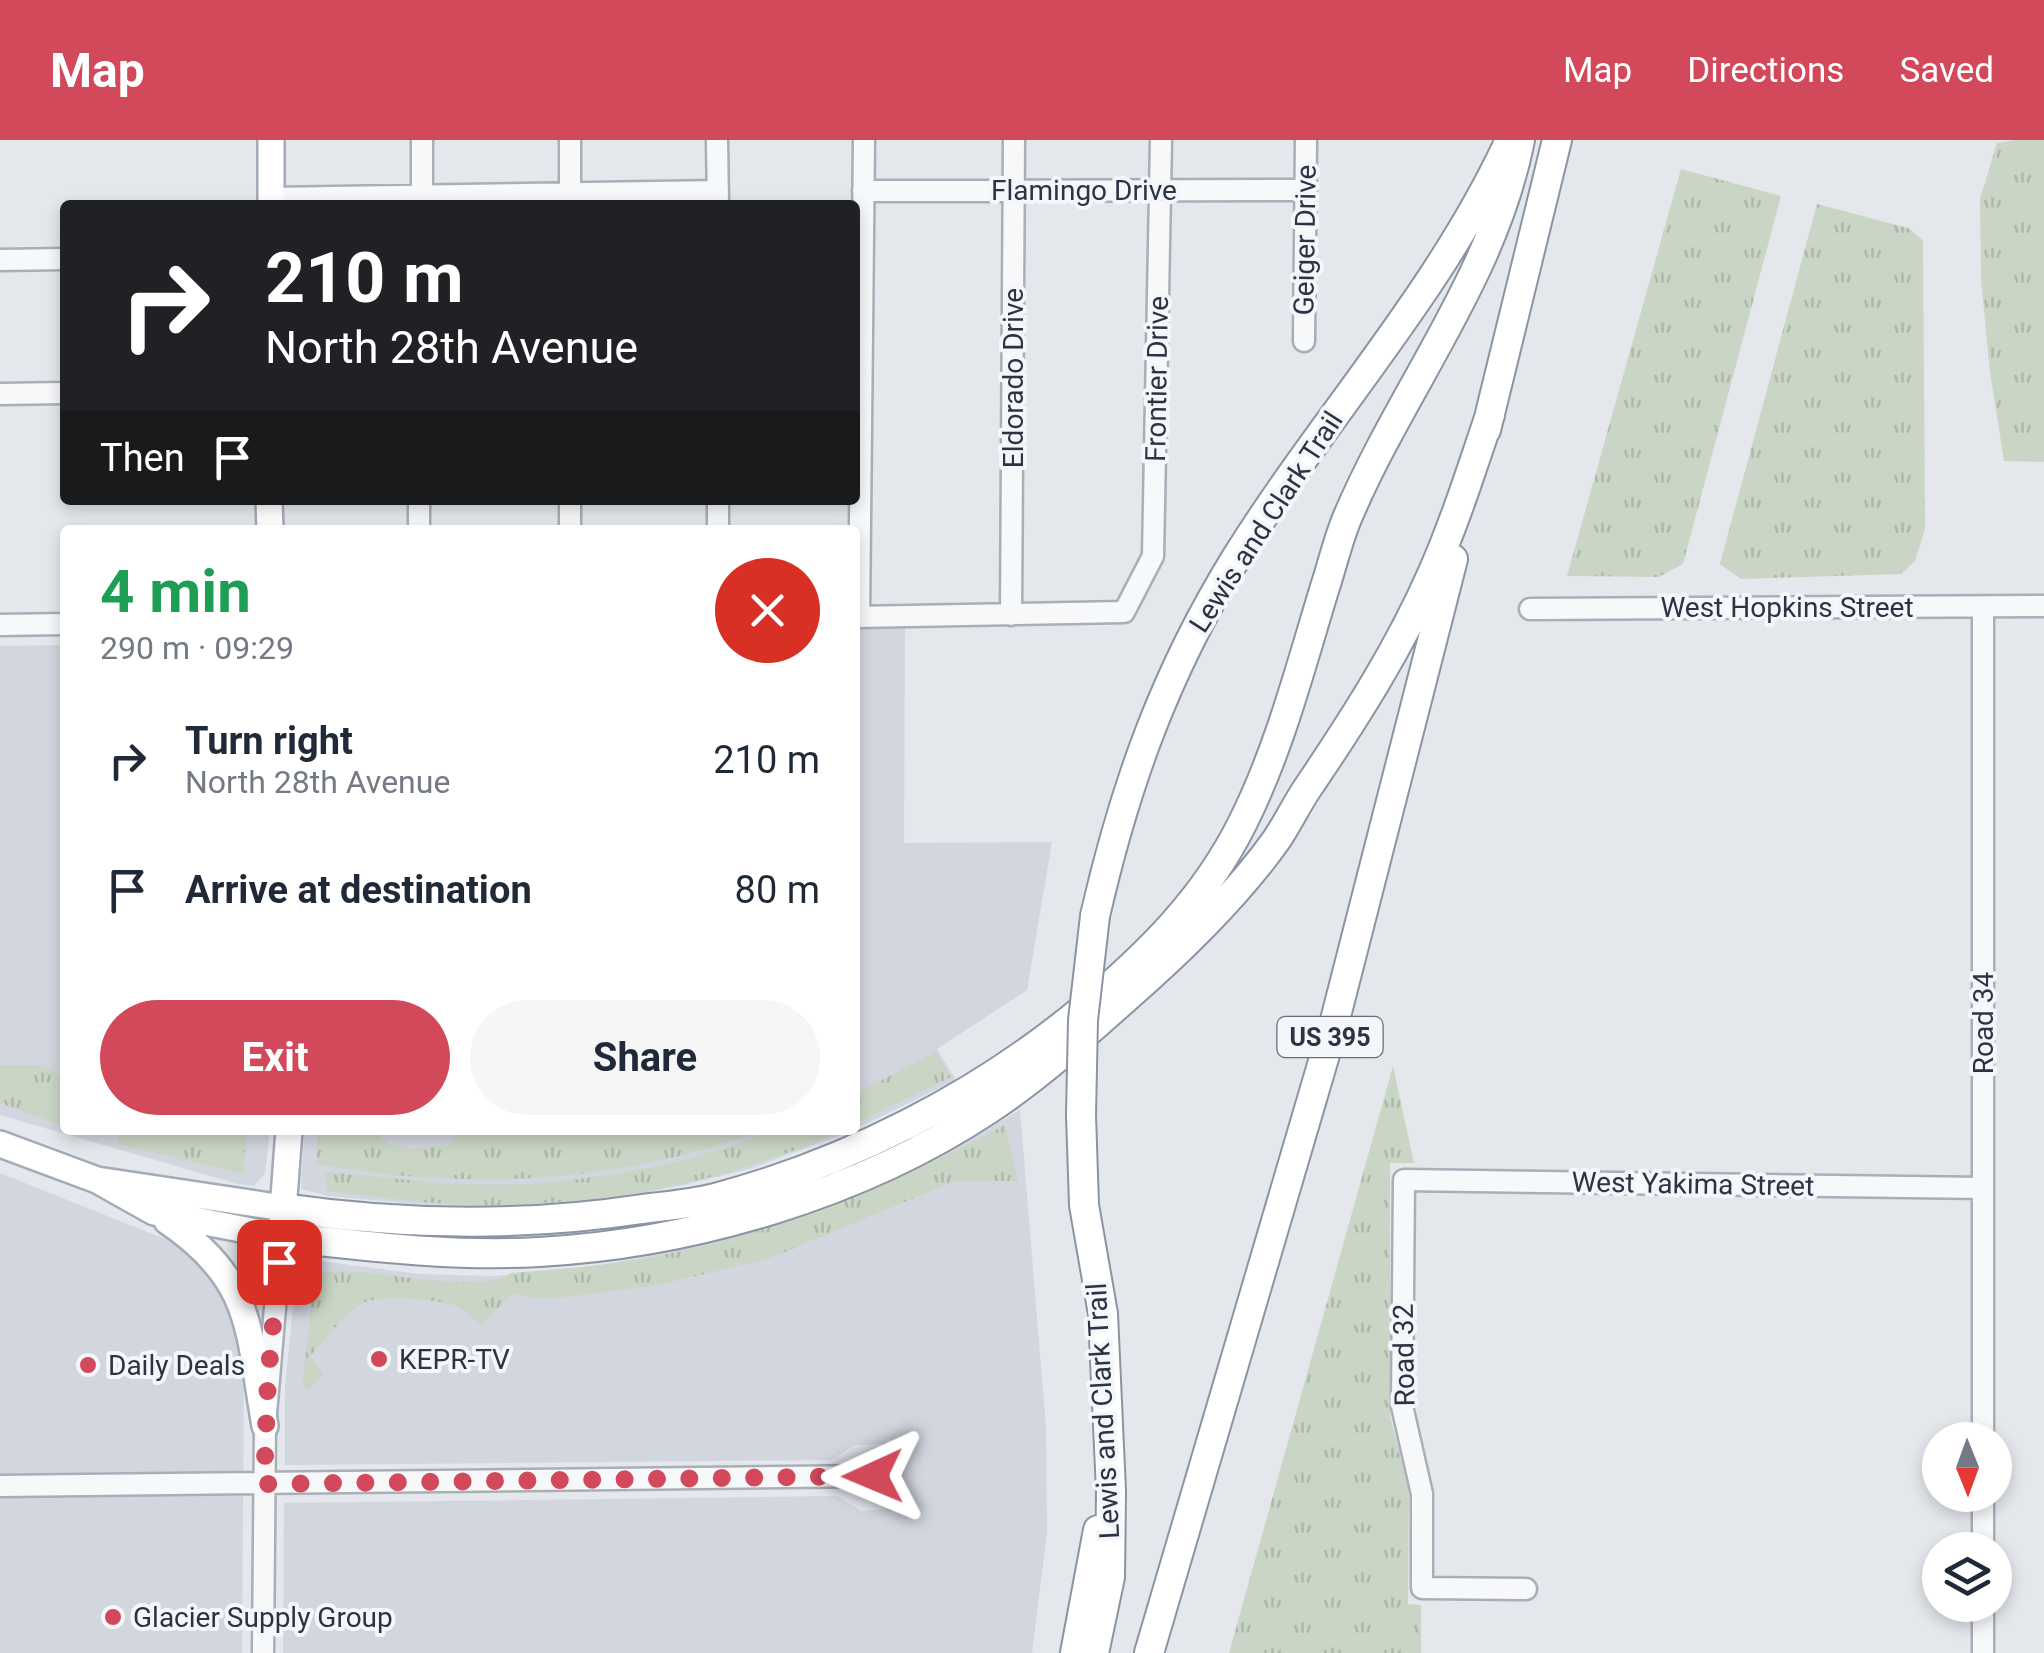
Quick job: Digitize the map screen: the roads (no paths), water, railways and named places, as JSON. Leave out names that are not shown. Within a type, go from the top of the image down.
[{"type":"highway","name":"Lewis and Clark Trail","points":[[1094,1653],[1110,1577],[1111,1491],[1103,1314],[1084,1205],[1080,1115],[1083,1020],[1095,916],[1120,812],[1136,760],[1182,652],[1239,554],[1444,258],[1510,140]]},
{"type":"highway","points":[[283,1208],[391,1219],[499,1222],[609,1214],[710,1200],[798,1173],[976,1087],[1044,1041],[1141,961],[1202,890],[1242,823],[1277,740],[1346,520],[1384,439],[1482,260],[1512,183],[1520,140]]},
{"type":"highway","name":"US 395","points":[[1149,1653],[1334,1024],[1558,140]]},
{"type":"highway","points":[[281,1237],[490,1253],[630,1242],[715,1226],[803,1199],[906,1156],[987,1110],[1052,1063],[1150,977],[1232,893],[1276,840],[1406,630],[1456,517],[1490,414]]},
{"type":"highway","points":[[1075,1653],[1094,1540],[1111,1491]]},
{"type":"main road","points":[[271,140],[271,200]]},
{"type":"main road","points":[[154,1212],[281,1237],[289,1135]]},
{"type":"main road","points":[[0,1144],[97,1180],[194,1239],[233,1284],[245,1312],[265,1426]]},
{"type":"main road","points":[[97,1180],[283,1208]]},
{"type":"street","points":[[422,140],[422,200],[718,198],[718,140]]},
{"type":"street","points":[[570,140],[570,199]]},
{"type":"street","points":[[860,261],[864,140]]},
{"type":"street","name":"Eldorado Drive","points":[[1011,615],[1014,140]]},
{"type":"street","name":"Frontier Drive","points":[[1011,615],[1124,612],[1153,556],[1161,140]]},
{"type":"street","name":"Geiger Drive","points":[[1304,341],[1306,140]]},
{"type":"street","name":"Flamingo Drive","points":[[863,191],[1306,190]]},
{"type":"street","points":[[0,260],[60,259]]},
{"type":"street","points":[[0,394],[60,393]]},
{"type":"street","name":"Road 34","points":[[1983,606],[1983,1422]]},
{"type":"street","name":"West Hopkins Street","points":[[1530,609],[2044,606]]},
{"type":"street","points":[[860,617],[1011,615]]},
{"type":"street","points":[[0,626],[60,624]]},
{"type":"street","name":"West Yakima Street","points":[[1404,1180],[1982,1188]]},
{"type":"street","name":"Road 32","points":[[1404,1180],[1402,1406],[1422,1494],[1422,1588],[1526,1590]]},
{"type":"street","points":[[263,1653],[265,1426],[281,1237]]},
{"type":"street","points":[[0,1486],[873,1476]]},
{"type":"street","points":[[1983,1622],[1983,1653]]},
{"type":"place","name":"KEPR-TV","points":[[379,1359]]},
{"type":"place","name":"Daily Deals","points":[[88,1365]]},
{"type":"place","name":"Glacier Supply Group","points":[[113,1617]]}]
